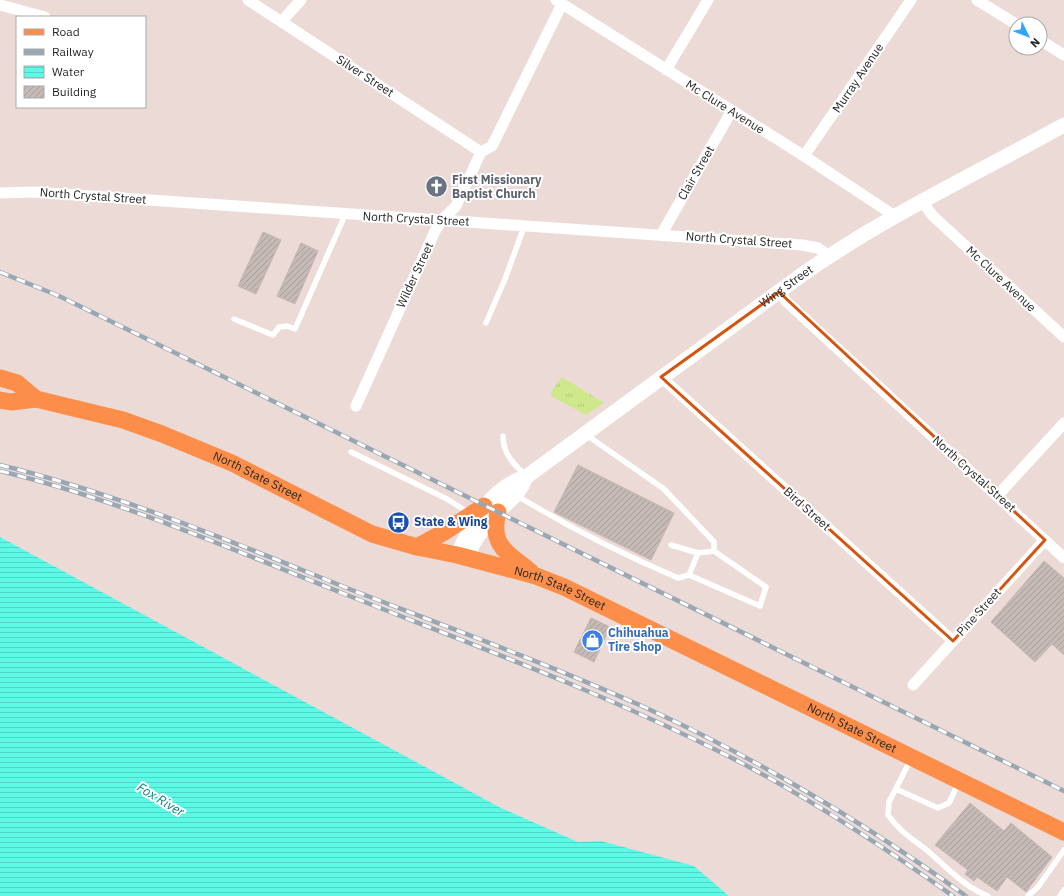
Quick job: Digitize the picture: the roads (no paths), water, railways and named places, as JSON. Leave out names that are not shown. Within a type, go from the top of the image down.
[{"type":"main road","name":"North State Street","points":[[0,378],[17,383],[36,399]]},
{"type":"main road","name":"North State Street","points":[[0,400],[11,402],[36,399],[123,420],[169,436],[232,463],[372,534],[417,547],[462,556],[536,576],[600,604],[1064,832]]},
{"type":"main road","points":[[417,547],[484,511],[494,526],[499,544],[536,576]]},
{"type":"street","name":"Silver Street","points":[[248,0],[481,152]]},
{"type":"street","points":[[282,21],[301,0]]},
{"type":"street","points":[[666,70],[708,0]]},
{"type":"street","name":"Murray Avenue","points":[[804,156],[911,0]]},
{"type":"street","points":[[977,0],[1008,19]]},
{"type":"street","name":"Mc Clure Avenue","points":[[558,2],[804,156],[895,216]]},
{"type":"street","name":"Wilder Street","points":[[356,406],[442,220],[456,206],[481,152],[492,146],[558,2]]},
{"type":"street","points":[[0,5],[41,16]]},
{"type":"street","points":[[1048,45],[1064,55]]},
{"type":"street","name":"Clair Street","points":[[661,235],[732,112]]},
{"type":"street","name":"Wing Street","points":[[462,556],[470,528],[484,511],[514,481],[526,477],[661,377],[829,256],[895,216],[1064,126]]},
{"type":"street","name":"North Crystal Street","points":[[0,193],[33,192],[345,215],[442,220],[802,245],[818,248],[829,256]]},
{"type":"street","name":"Mc Clure Avenue","points":[[923,202],[932,215],[1064,337]]},
{"type":"street","name":"North Crystal Street","points":[[779,292],[786,301],[887,396],[998,495],[1064,558]]},
{"type":"street","name":"Bird Street","points":[[661,377],[953,641]]},
{"type":"street","points":[[998,495],[1064,423]]},
{"type":"street","name":"Wing Street","points":[[484,511],[516,495],[522,490],[526,477]]},
{"type":"street","name":"Pine Street","points":[[912,685],[1045,540]]},
{"type":"lane","points":[[234,319],[273,334],[279,327],[288,326],[295,329],[345,215]]},
{"type":"lane","points":[[486,323],[505,279],[524,226]]},
{"type":"lane","points":[[584,434],[664,489],[714,542],[714,551]]},
{"type":"lane","points":[[503,436],[503,448],[508,458],[526,477]]},
{"type":"lane","points":[[351,452],[448,499],[484,511]]},
{"type":"lane","points":[[516,495],[558,521],[651,567],[678,578],[689,575],[760,606],[766,587],[714,551],[698,553],[671,544]]},
{"type":"lane","points":[[689,575],[698,553]]},
{"type":"lane","points":[[912,757],[889,802],[888,815],[896,827],[943,866],[980,893],[988,896]]},
{"type":"lane","points":[[896,789],[938,808],[949,803],[960,781]]},
{"type":"lane","points":[[1028,896],[1038,887],[1064,850]]},
{"type":"lane","points":[[1060,896],[1064,890]]},
{"type":"water","name":"Fox River","points":[[0,537],[501,808],[578,842],[601,841],[694,866],[729,896],[0,896]]},
{"type":"railway","points":[[0,272],[59,296],[1064,791]]},
{"type":"railway","points":[[0,465],[91,491],[180,522],[537,662],[644,707],[728,748],[810,794],[889,843],[966,896]]},
{"type":"railway","points":[[0,471],[89,496],[176,527],[492,652],[636,712],[730,757],[788,788],[899,858],[953,896]]},
{"type":"place","name":"First Missionary Baptist Church","points":[[436,187]]},
{"type":"place","name":"State & Wing","points":[[398,522]]},
{"type":"place","name":"Chihuahua Tire Shop","points":[[592,640]]}]
